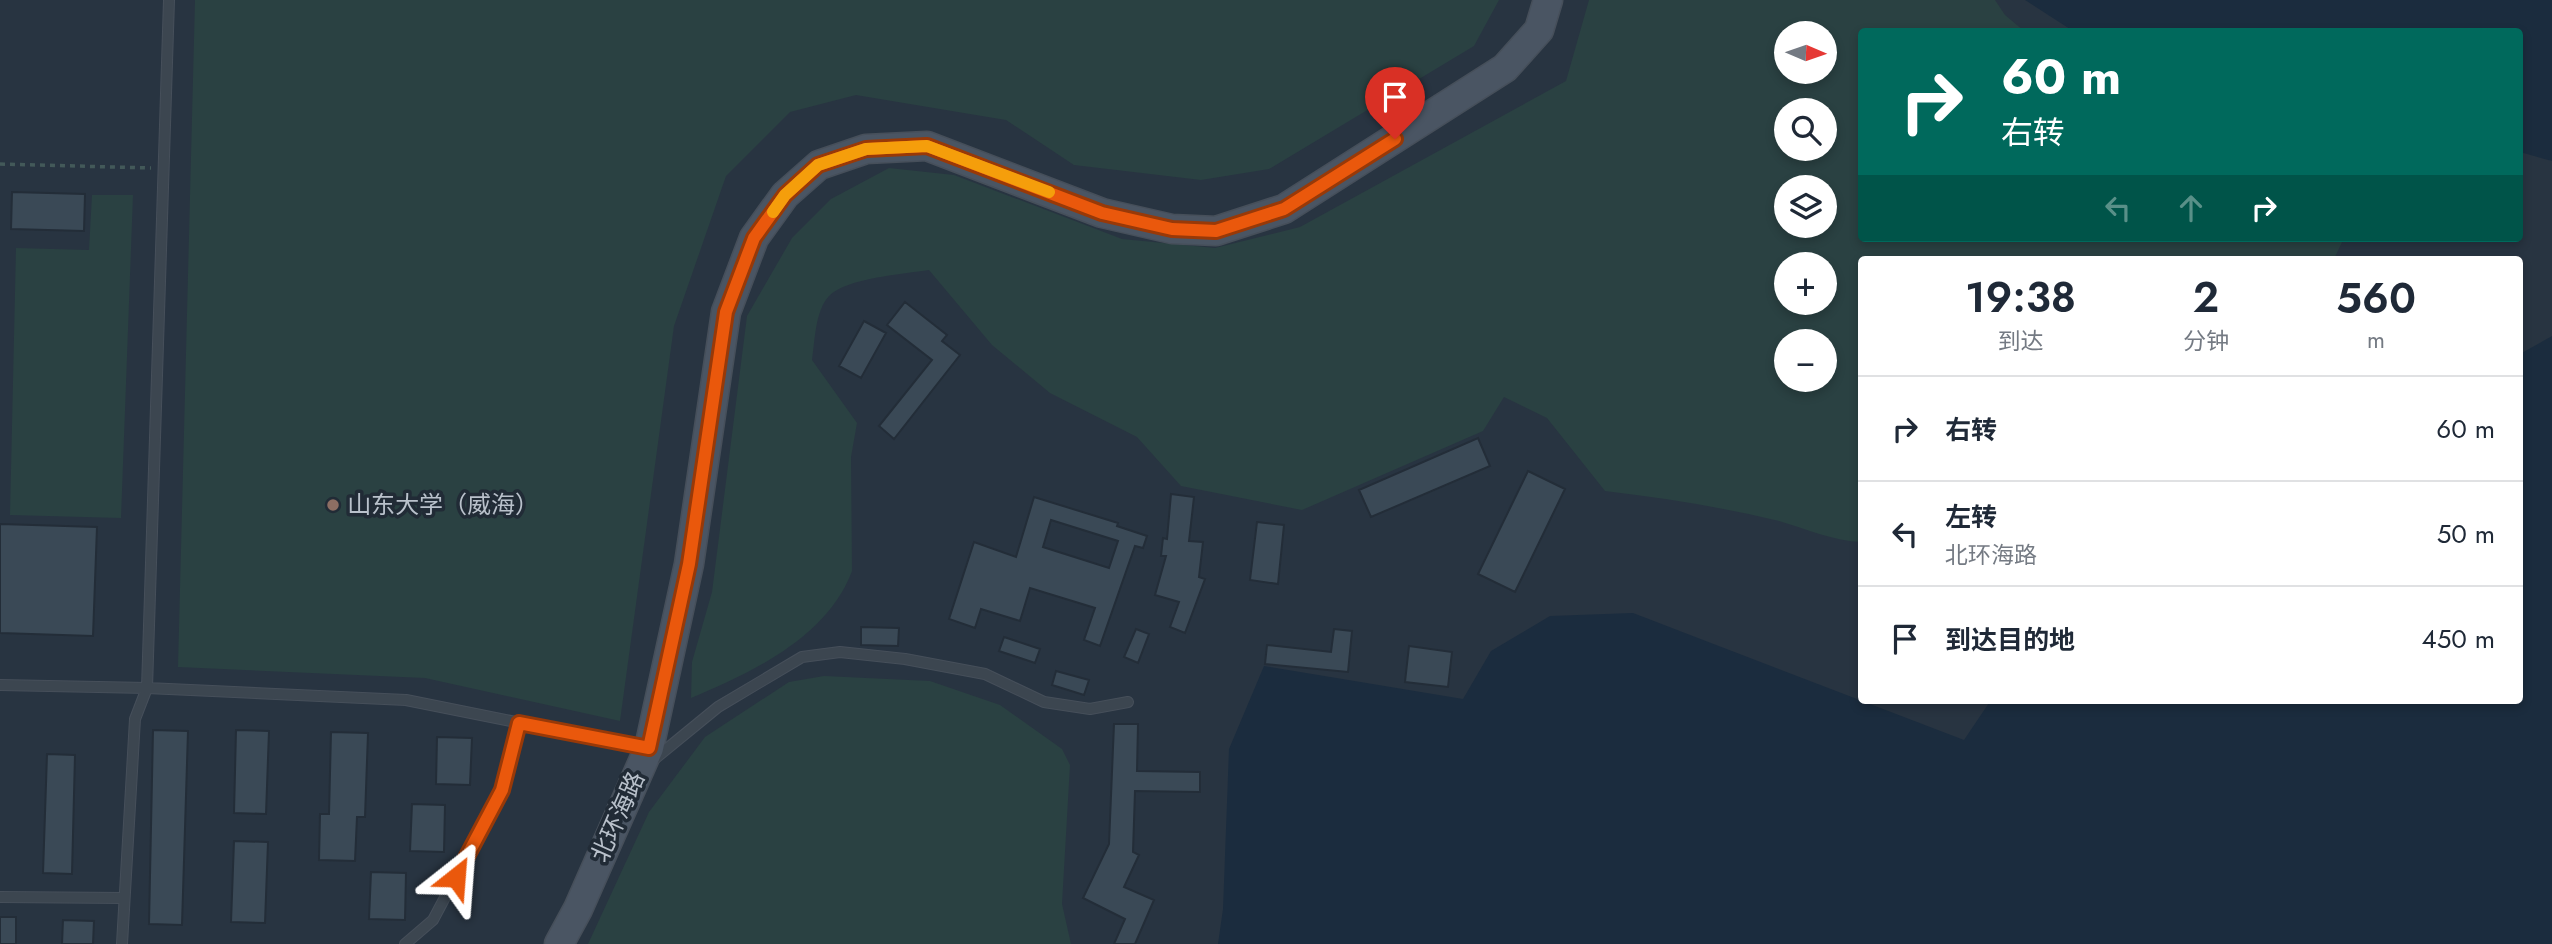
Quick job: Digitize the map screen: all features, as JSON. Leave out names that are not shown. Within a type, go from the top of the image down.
[{"type":"main road","name":"北环海路","points":[[559,944],[578,909],[643,760],[689,564],[726,312],[754,238],[785,195],[818,165],[866,149],[927,146],[1102,213],[1172,229],[1216,231],[1284,209],[1505,68],[1539,30],[1548,0]]},
{"type":"lane","points":[[122,944],[135,719],[148,688],[169,0]]},
{"type":"lane","points":[[0,685],[148,688],[406,700],[519,723],[643,760],[718,707],[802,657],[840,652],[905,659],[985,674],[1044,702],[1090,709],[1128,702]]},
{"type":"lane","points":[[405,944],[433,920],[502,790],[519,723]]},
{"type":"lane","points":[[0,897],[124,898]]},
{"type":"path","points":[[0,164],[163,168]]},
{"type":"green space","points":[[195,0],[1499,0],[1474,46],[1269,169],[1201,180],[1074,165],[1006,120],[856,95],[790,112],[726,176],[674,326],[620,721],[425,678],[178,667]]},
{"type":"green space","points":[[1589,0],[1995,0],[2005,15],[2020,28],[1858,28],[1858,242],[2342,242],[2335,256],[1858,256],[1858,542],[1830,537],[1736,511],[1605,491],[1547,418],[1504,397],[1483,431],[1302,510],[1181,486],[1137,437],[1050,393],[992,345],[929,270],[862,281],[837,290],[824,302],[816,326],[812,360],[857,423],[851,457],[852,571],[840,595],[806,634],[762,664],[691,698],[692,662],[712,592],[747,316],[792,238],[831,199],[889,168],[954,175],[1122,239],[1215,248],[1300,227],[1566,81]]},
{"type":"green space","points":[[92,195],[133,195],[121,518],[10,515],[16,248],[89,250]]},
{"type":"green space","points":[[824,676],[930,681],[1000,705],[1062,749],[1070,765],[1062,904],[1071,944],[588,944],[649,812],[705,737],[789,682]]},
{"type":"water","points":[[2025,0],[2552,0],[2552,161],[2523,153],[2523,28],[2068,28]]},
{"type":"water","points":[[2552,336],[2552,944],[1218,944],[1223,909],[1229,749],[1264,666],[1463,699],[1491,651],[1550,616],[1633,613],[1858,699],[1858,704],[1870,704],[1964,740],[1988,704],[2523,704],[2523,352]]},
{"type":"building","points":[[12,192],[85,194],[84,231],[11,229]]},
{"type":"building","points":[[905,302],[947,335],[942,341],[960,355],[894,439],[879,426],[932,360],[887,325]]},
{"type":"building","points":[[864,321],[886,333],[861,378],[839,366]]},
{"type":"building","points":[[1478,438],[1490,466],[1371,517],[1359,490]]},
{"type":"building","points":[[1528,471],[1565,489],[1515,592],[1478,574]]},
{"type":"building","points":[[1171,494],[1194,497],[1189,541],[1203,542],[1199,577],[1205,579],[1185,633],[1170,627],[1179,602],[1155,595],[1166,556],[1161,556],[1163,538],[1167,539]]},
{"type":"building","points":[[1034,497],[1118,523],[1117,526],[1147,536],[1143,548],[1135,546],[1100,646],[1084,640],[1095,608],[1030,588],[1020,621],[981,609],[975,628],[949,619],[974,542],[1016,557]],"holes":[[[1051,520],[1118,541],[1109,568],[1043,547]]]},
{"type":"building","points":[[1257,522],[1284,525],[1278,584],[1250,580]]},
{"type":"building","points":[[0,524],[97,527],[93,636],[0,633]]},
{"type":"building","points":[[861,627],[899,628],[898,646],[861,645]]},
{"type":"building","points":[[1136,629],[1149,634],[1138,663],[1124,657]]},
{"type":"building","points":[[1334,629],[1352,631],[1348,672],[1265,664],[1267,645],[1331,652]]},
{"type":"building","points":[[1004,637],[1040,649],[1035,663],[999,651]]},
{"type":"building","points":[[1409,646],[1452,652],[1448,687],[1405,682]]},
{"type":"building","points":[[1056,671],[1089,680],[1084,695],[1052,685]]},
{"type":"building","points":[[1114,724],[1138,724],[1137,771],[1200,772],[1200,792],[1135,791],[1133,852],[1139,855],[1124,887],[1154,900],[1135,944],[1114,944],[1125,919],[1083,898],[1109,844]]},
{"type":"building","points":[[153,730],[188,731],[182,925],[149,924]]},
{"type":"building","points":[[236,730],[269,731],[266,814],[234,813]]},
{"type":"building","points":[[331,732],[368,733],[365,817],[357,817],[355,861],[319,860],[320,814],[329,814]]},
{"type":"building","points":[[437,737],[472,738],[470,785],[436,784]]},
{"type":"building","points":[[47,754],[75,755],[72,874],[43,873]]},
{"type":"building","points":[[412,804],[445,805],[444,852],[410,851]]},
{"type":"building","points":[[234,841],[268,842],[265,923],[231,922]]},
{"type":"building","points":[[371,872],[406,873],[405,920],[369,919]]},
{"type":"building","points":[[0,917],[16,917],[16,944],[0,944]]},
{"type":"building","points":[[63,920],[94,921],[93,944],[62,944]]},
{"type":"slow traffic","points":[[773,212],[785,195],[818,165],[866,149],[927,146],[1049,192]]},
{"type":"place","name":"山东大学（威海）","points":[[333,505]]},
{"type":"route","points":[[456,877],[502,790],[519,723],[649,748],[689,564],[726,312],[754,238],[785,195],[818,165],[866,149],[927,146],[1102,213],[1172,229],[1216,231],[1284,209],[1395,139]]}]
